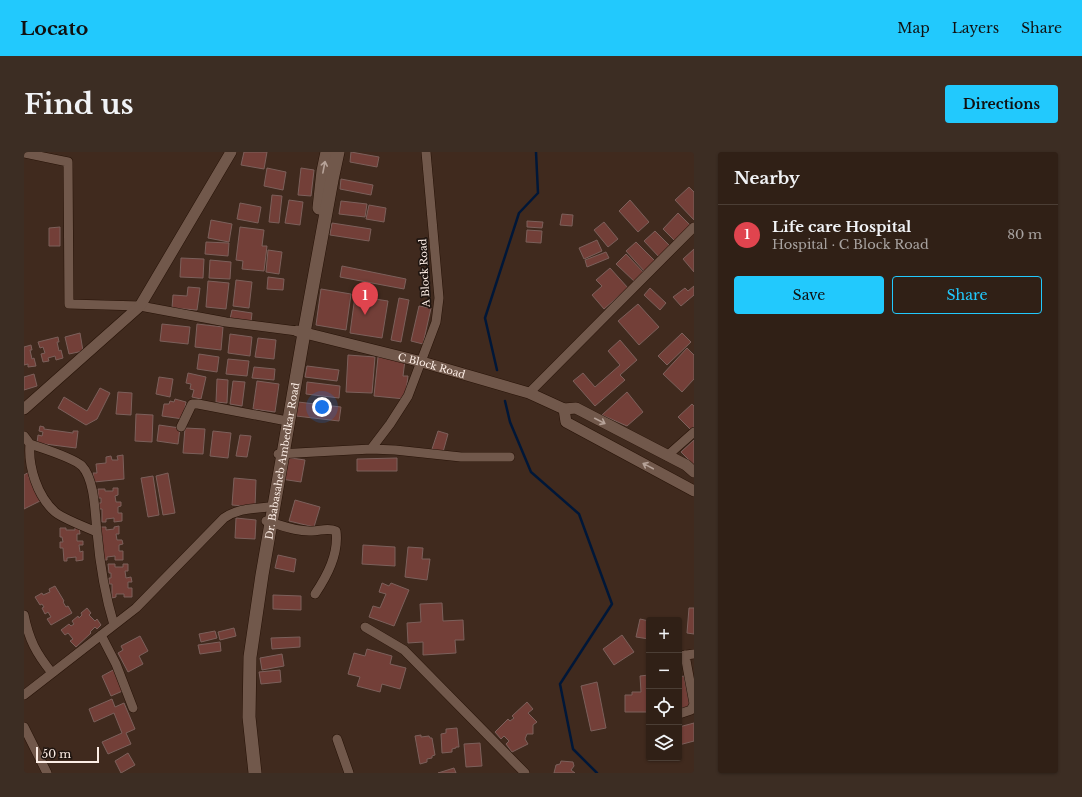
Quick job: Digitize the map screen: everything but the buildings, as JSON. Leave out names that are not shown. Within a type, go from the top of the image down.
[{"type":"main road","name":"Dr. Babasaheb Ambedkar Road","points":[[255,773],[244,725],[247,687],[244,658],[256,603],[301,332],[313,258],[323,171],[327,152]]},
{"type":"main road","name":"Dr. Babasaheb Ambedkar Road","points":[[269,522],[268,507],[280,454],[282,420],[338,152]]},
{"type":"main road","name":"Dr. Babasaheb Ambedkar Road","points":[[250,749],[251,773]]},
{"type":"street","points":[[24,409],[140,306],[231,152]]},
{"type":"street","name":"A Block Road","points":[[371,449],[390,424],[408,396],[436,322],[439,298],[426,152]]},
{"type":"street","points":[[24,153],[68,162],[69,304],[140,306],[226,322],[301,332]]},
{"type":"street","points":[[529,393],[694,227]]},
{"type":"street","name":"C Block Road","points":[[301,332],[422,362],[529,393],[564,409],[576,408],[683,464],[694,472]]},
{"type":"street","points":[[181,427],[192,404],[282,420]]},
{"type":"street","points":[[564,409],[566,422],[694,491]]},
{"type":"street","points":[[667,456],[694,432]]},
{"type":"street","points":[[27,440],[35,481],[43,497],[55,512],[97,532]]},
{"type":"street","points":[[27,440],[81,465],[88,476],[93,496],[100,569],[106,598],[114,625]]},
{"type":"street","points":[[280,454],[371,449],[461,457],[510,457]]},
{"type":"street","points":[[673,479],[683,464]]},
{"type":"street","points":[[24,695],[136,608],[224,518],[233,512],[242,509],[268,507]]},
{"type":"street","points":[[269,522],[299,530],[311,531],[331,529],[336,531],[337,539],[331,565],[325,579],[315,594]]},
{"type":"street","points":[[24,615],[28,636],[42,660],[52,673]]},
{"type":"street","points":[[365,627],[404,650],[525,773]]},
{"type":"street","points":[[101,635],[116,664],[133,708]]},
{"type":"street","points":[[682,713],[691,710],[694,704],[686,655]]},
{"type":"street","points":[[24,727],[47,773]]},
{"type":"street","points":[[337,739],[349,773]]},
{"type":"waterway","points":[[497,370],[485,318],[519,213],[538,193],[536,152]]},
{"type":"waterway","points":[[505,401],[510,422],[531,472],[579,514],[612,604],[560,684],[573,749],[597,773]]},
{"type":"place","name":"Life care Hospital","points":[[365,315]]}]
